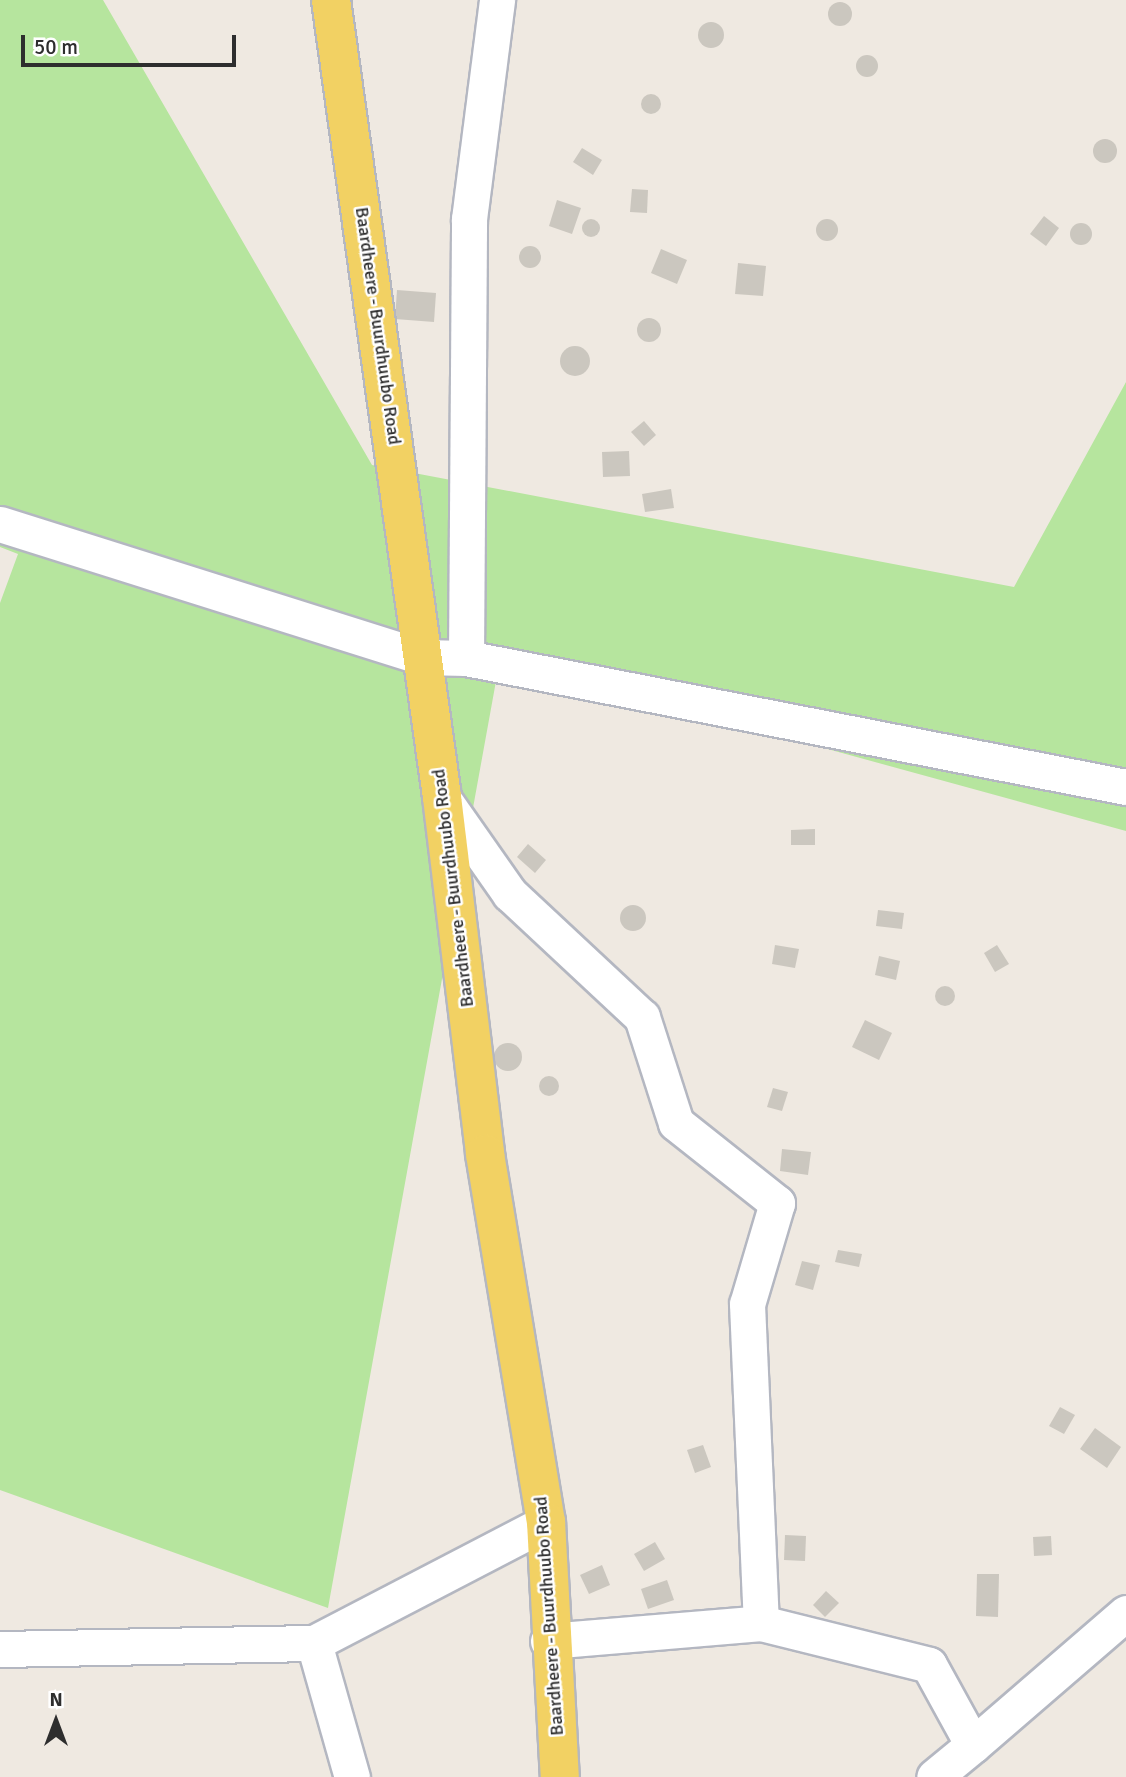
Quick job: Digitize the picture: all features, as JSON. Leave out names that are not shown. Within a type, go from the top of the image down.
[{"type":"main road","name":"Baardheere - Buurdhuubo Road","points":[[331,0],[442,797],[485,1154],[545,1522],[548,1641],[560,1777]]},
{"type":"street","points":[[466,658],[469,219],[497,0]]},
{"type":"street","points":[[0,524],[422,657],[466,658],[1126,787]]},
{"type":"street","points":[[442,797],[510,894],[642,1017],[676,1123],[777,1203],[747,1304],[761,1623]]},
{"type":"street","points":[[0,1650],[314,1643],[545,1522]]},
{"type":"street","points":[[934,1777],[1126,1613]]},
{"type":"street","points":[[548,1641],[761,1623],[929,1665],[973,1745]]},
{"type":"street","points":[[314,1643],[352,1777]]},
{"type":"green space","points":[[0,0],[103,0],[372,465],[1014,587],[1126,382],[1126,831],[500,659],[328,1608],[0,1490],[0,603],[18,554],[0,547]]},
{"type":"building","points":[[840,2],[849,5],[852,14],[849,23],[840,26],[831,23],[828,14],[831,5]]},
{"type":"building","points":[[711,22],[720,26],[724,35],[720,44],[711,48],[702,44],[698,35],[702,26]]},
{"type":"building","points":[[863,55],[871,55],[878,62],[878,70],[871,77],[863,77],[856,70],[856,62]]},
{"type":"building","points":[[651,94],[658,97],[661,104],[658,111],[651,114],[644,111],[641,104],[644,97]]},
{"type":"building","points":[[1105,139],[1113,143],[1117,151],[1113,159],[1105,163],[1097,159],[1093,151],[1097,143]]},
{"type":"building","points":[[582,148],[602,160],[593,175],[573,162]]},
{"type":"building","points":[[632,189],[648,190],[647,213],[630,212]]},
{"type":"building","points":[[557,200],[581,208],[572,234],[549,226]]},
{"type":"building","points":[[1044,216],[1059,228],[1046,246],[1030,234]]},
{"type":"building","points":[[591,219],[597,222],[600,228],[597,234],[591,237],[585,234],[582,228],[585,222]]},
{"type":"building","points":[[827,219],[835,222],[838,230],[835,238],[827,241],[819,238],[816,230],[819,222]]},
{"type":"building","points":[[1081,223],[1089,226],[1092,234],[1089,242],[1081,245],[1073,242],[1070,234],[1073,226]]},
{"type":"building","points":[[526,246],[534,246],[541,253],[541,261],[534,268],[526,268],[519,261],[519,253]]},
{"type":"building","points":[[661,249],[687,260],[677,284],[651,273]]},
{"type":"building","points":[[738,263],[766,266],[763,296],[735,294]]},
{"type":"building","points":[[397,290],[436,293],[434,322],[395,319]]},
{"type":"building","points":[[649,318],[657,322],[661,330],[657,338],[649,342],[641,338],[637,330],[641,322]]},
{"type":"building","points":[[575,346],[586,350],[590,361],[586,372],[575,376],[564,372],[560,361],[564,350]]},
{"type":"building","points":[[644,421],[656,435],[644,446],[631,432]]},
{"type":"building","points":[[629,451],[630,476],[603,477],[602,452]]},
{"type":"building","points":[[671,489],[674,508],[645,512],[642,494]]},
{"type":"building","points":[[815,829],[815,845],[791,845],[791,830]]},
{"type":"building","points":[[528,844],[546,860],[535,873],[517,857]]},
{"type":"building","points":[[633,905],[642,909],[646,918],[642,927],[633,931],[624,927],[620,918],[624,909]]},
{"type":"building","points":[[878,910],[904,913],[902,929],[876,926]]},
{"type":"building","points":[[775,945],[799,949],[795,968],[772,964]]},
{"type":"building","points":[[997,945],[1009,964],[995,972],[984,953]]},
{"type":"building","points":[[879,956],[900,961],[896,980],[875,975]]},
{"type":"building","points":[[945,986],[952,989],[955,996],[952,1003],[945,1006],[938,1003],[935,996],[938,989]]},
{"type":"building","points":[[865,1020],[892,1033],[879,1060],[852,1047]]},
{"type":"building","points":[[508,1043],[518,1047],[522,1057],[518,1067],[508,1071],[498,1067],[494,1057],[498,1047]]},
{"type":"building","points":[[549,1076],[556,1079],[559,1086],[556,1093],[549,1096],[542,1093],[539,1086],[542,1079]]},
{"type":"building","points":[[773,1088],[788,1092],[782,1111],[767,1107]]},
{"type":"building","points":[[782,1149],[811,1152],[808,1175],[780,1171]]},
{"type":"building","points":[[838,1250],[862,1254],[859,1267],[835,1262]]},
{"type":"building","points":[[802,1261],[820,1265],[813,1290],[795,1285]]},
{"type":"building","points":[[1060,1407],[1075,1415],[1064,1434],[1049,1426]]},
{"type":"building","points":[[1095,1428],[1121,1447],[1107,1468],[1080,1449]]},
{"type":"building","points":[[703,1445],[711,1467],[695,1473],[687,1450]]},
{"type":"building","points":[[785,1535],[806,1536],[805,1561],[784,1560]]},
{"type":"building","points":[[1051,1536],[1052,1555],[1034,1556],[1033,1537]]},
{"type":"building","points":[[655,1542],[665,1559],[644,1571],[634,1554]]},
{"type":"building","points":[[602,1565],[610,1585],[589,1594],[580,1575]]},
{"type":"building","points":[[977,1574],[999,1574],[998,1617],[976,1616]]},
{"type":"building","points":[[667,1580],[674,1600],[648,1609],[641,1589]]},
{"type":"building","points":[[826,1591],[839,1603],[825,1617],[813,1605]]}]
